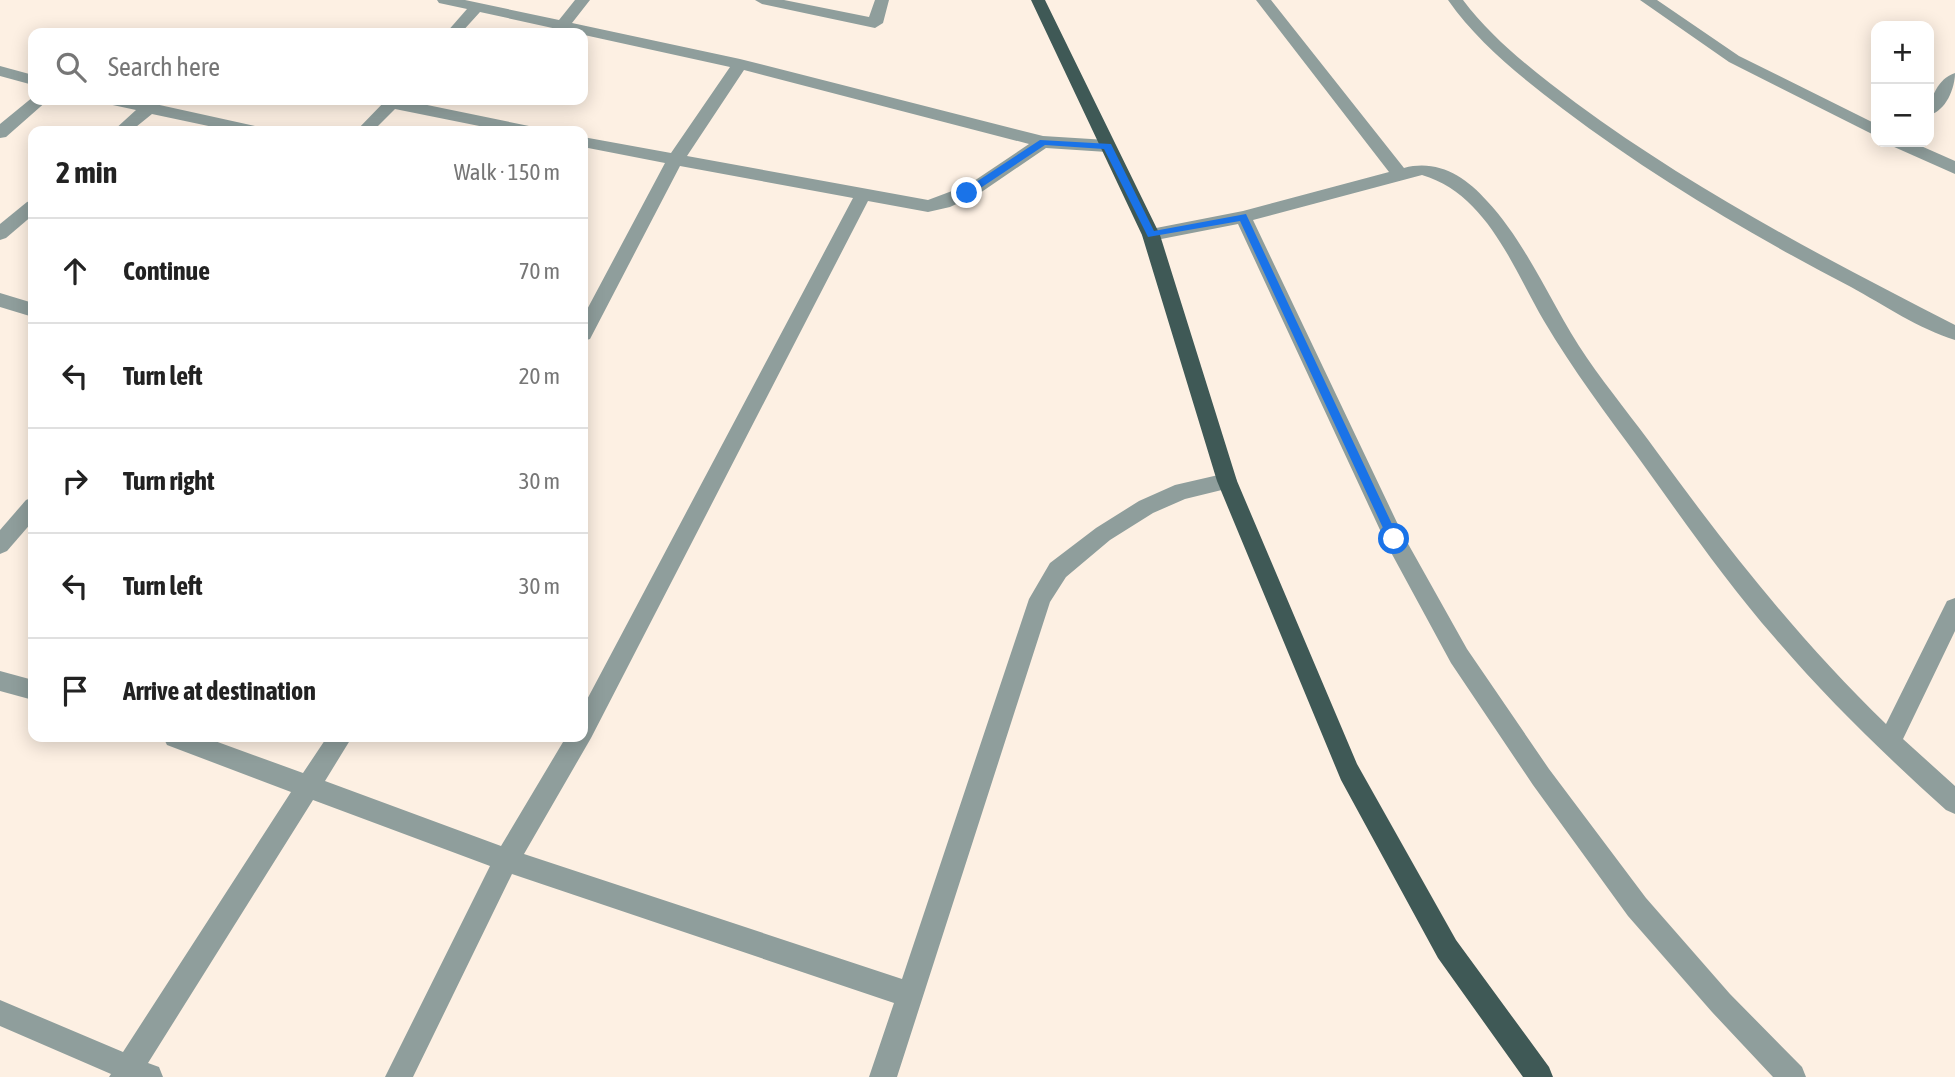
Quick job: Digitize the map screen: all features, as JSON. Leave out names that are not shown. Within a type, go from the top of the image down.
[{"type":"main road","points":[[1038,0],[1151,235],[1227,481],[1349,772],[1447,949],[1539,1077]]},
{"type":"street","points":[[444,0],[570,28]]},
{"type":"street","points":[[561,26],[583,0]]},
{"type":"street","points":[[762,0],[875,23],[882,0]]},
{"type":"street","points":[[1264,0],[1399,174]]},
{"type":"street","points":[[1455,0],[1468,18],[1510,59],[1577,112],[1649,163],[1756,225],[1955,333]]},
{"type":"street","points":[[1647,0],[1734,59],[1871,128]]},
{"type":"street","points":[[457,28],[477,6]]},
{"type":"street","points":[[588,32],[740,64],[1043,142],[1107,146]]},
{"type":"street","points":[[588,325],[676,160],[740,64]]},
{"type":"street","points":[[0,71],[28,78]]},
{"type":"street","points":[[1934,104],[1955,78]]},
{"type":"street","points":[[0,133],[34,105]]},
{"type":"street","points":[[135,105],[232,126]]},
{"type":"street","points":[[369,126],[391,105]]},
{"type":"street","points":[[408,105],[506,126]]},
{"type":"street","points":[[127,126],[148,108]]},
{"type":"street","points":[[588,143],[928,206],[946,203],[967,193],[1043,142]]},
{"type":"street","points":[[1911,147],[1955,168]]},
{"type":"street","points":[[1151,235],[1243,217],[1422,169],[1440,171],[1466,189],[1501,230],[1566,342],[1706,536],[1802,653],[1889,743],[1955,803]]},
{"type":"street","points":[[588,720],[863,195]]},
{"type":"street","points":[[0,234],[28,210]]},
{"type":"street","points":[[1243,217],[1394,539],[1459,656],[1542,777],[1637,907],[1721,1003],[1792,1077]]},
{"type":"street","points":[[0,300],[28,308]]},
{"type":"street","points":[[883,1077],[1040,599],[1058,570],[1103,534],[1146,507],[1182,491],[1227,481]]},
{"type":"street","points":[[0,545],[28,512]]},
{"type":"street","points":[[1889,743],[1955,608]]},
{"type":"street","points":[[0,681],[28,689]]},
{"type":"street","points":[[188,742],[506,860],[910,995]]},
{"type":"street","points":[[0,1013],[134,1074],[337,742]]},
{"type":"street","points":[[398,1077],[506,860],[576,742]]},
{"type":"route","points":[[967,193],[1043,142],[1107,146],[1151,235],[1243,217],[1394,539]]}]
